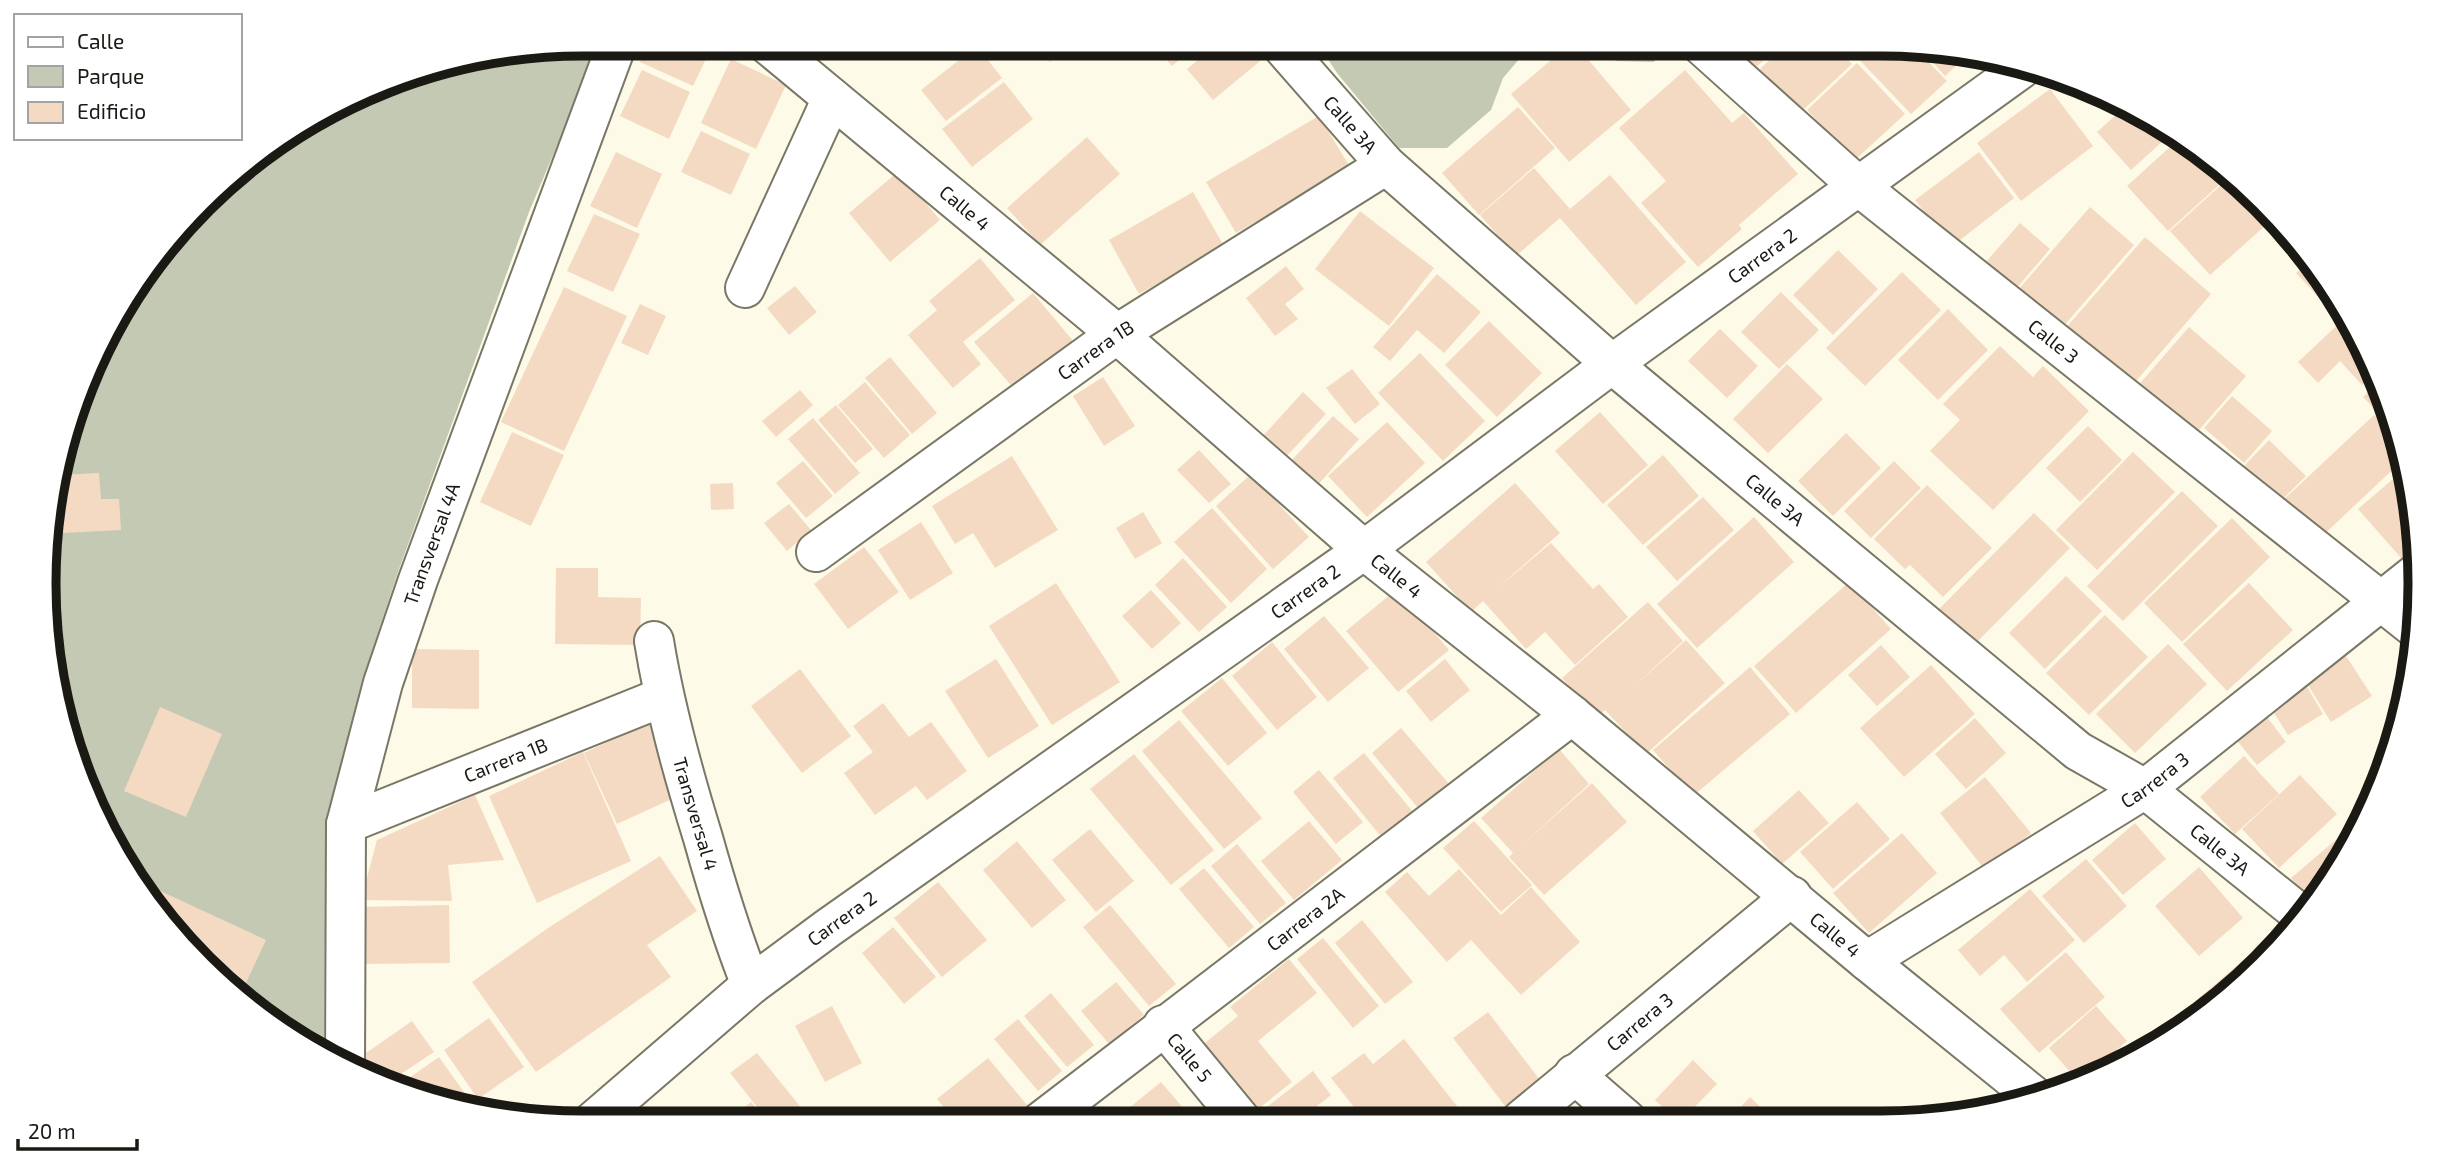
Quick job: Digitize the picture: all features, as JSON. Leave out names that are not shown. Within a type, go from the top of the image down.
[{"type":"street","name":"Transversal 4A","points":[[345,1054],[346,824],[383,683],[418,580],[613,56]]},
{"type":"street","name":"Calle 4","points":[[781,56],[1117,334],[1364,550],[1572,715],[2027,1090]]},
{"type":"street","name":"Calle 3A","points":[[1291,56],[1386,165],[1612,364],[2078,751],[2144,789],[2295,910]]},
{"type":"street","name":"Calle 3","points":[[1713,56],[1857,185],[2407,622]]},
{"type":"street","name":"Carrera 2","points":[[605,1111],[751,985],[828,928],[1364,550],[1612,364],[2015,73]]},
{"type":"street","points":[[745,288],[832,98]]},
{"type":"street","name":"Carrera 1B","points":[[816,552],[1117,334],[1386,165]]},
{"type":"street","name":"Carrera 3","points":[[1867,961],[2144,789],[2408,578]]},
{"type":"street","name":"Transversal 4","points":[[654,642],[663,697],[677,754],[732,938],[751,985]]},
{"type":"street","name":"Carrera 1B","points":[[346,824],[663,697]]},
{"type":"street","name":"Carrera 2A","points":[[1054,1111],[1572,715]]},
{"type":"street","name":"Carrera 3","points":[[1541,1111],[1574,1074],[1792,897]]},
{"type":"street","name":"Calle 5","points":[[1163,1026],[1234,1111]]},
{"type":"street","points":[[1574,1074],[1617,1111]]},
{"type":"green space","points":[[595,56],[529,212],[398,572],[363,678],[326,822],[324,1042],[262,1002],[187,931],[145,877],[110,817],[96,785],[74,720],[66,686],[57,618],[57,549],[61,515],[66,481],[84,414],[110,350],[145,290],[165,262],[236,187],[290,145],[350,110],[414,84],[447,74],[515,61]]},
{"type":"green space","points":[[1326,56],[1522,56],[1503,78],[1491,110],[1447,148],[1399,148]]},
{"type":"green space","points":[[1610,56],[1658,56],[1654,62],[1616,61]]},
{"type":"building","points":[[643,56],[707,56],[693,86],[640,62]]},
{"type":"building","points":[[964,56],[985,56],[1002,78],[946,121],[921,90]]},
{"type":"building","points":[[1045,56],[1058,56],[1050,62]]},
{"type":"building","points":[[1163,56],[1184,56],[1172,66]]},
{"type":"building","points":[[1203,56],[1265,57],[1213,100],[1187,69]]},
{"type":"building","points":[[1556,56],[1585,56],[1631,110],[1569,162],[1511,94]]},
{"type":"building","points":[[1742,56],[1769,56],[1754,69]]},
{"type":"building","points":[[1774,56],[1844,56],[1852,64],[1801,112],[1760,69]]},
{"type":"building","points":[[1856,56],[1925,58],[1947,81],[1911,114]]},
{"type":"building","points":[[731,59],[786,85],[756,149],[701,123]]},
{"type":"building","points":[[1929,59],[1960,63],[1945,76]]},
{"type":"building","points":[[1857,63],[1905,114],[1855,160],[1807,110]]},
{"type":"building","points":[[642,70],[690,92],[669,139],[620,116]]},
{"type":"building","points":[[1685,70],[1732,123],[1744,113],[1798,174],[1739,225],[1742,229],[1698,267],[1641,203],[1666,181],[1619,128]]},
{"type":"building","points":[[1004,82],[1033,119],[972,167],[942,129]]},
{"type":"building","points":[[2050,89],[2093,146],[2021,201],[1977,143]]},
{"type":"building","points":[[1518,107],[1555,148],[1479,215],[1442,173]]},
{"type":"building","points":[[2119,113],[2165,139],[2131,170],[2097,132]]},
{"type":"building","points":[[1319,116],[1350,167],[1236,233],[1206,182]]},
{"type":"building","points":[[701,131],[750,154],[731,195],[681,172]]},
{"type":"building","points":[[1087,137],[1120,174],[1040,245],[1007,208]]},
{"type":"building","points":[[2173,144],[2222,182],[2168,231],[2127,186]]},
{"type":"building","points":[[616,152],[662,174],[637,228],[590,206]]},
{"type":"building","points":[[1979,152],[2014,198],[1951,247],[1915,200]]},
{"type":"building","points":[[1534,168],[1570,209],[1610,175],[1686,262],[1636,305],[1560,218],[1516,256],[1480,215]]},
{"type":"building","points":[[899,171],[940,220],[890,262],[849,213]]},
{"type":"building","points":[[2223,183],[2266,225],[2210,275],[2170,231]]},
{"type":"building","points":[[1193,192],[1224,246],[1139,294],[1109,240]]},
{"type":"building","points":[[2090,207],[2134,245],[2062,328],[2018,290]]},
{"type":"building","points":[[1360,211],[1434,268],[1389,326],[1315,269]]},
{"type":"building","points":[[594,214],[640,234],[613,292],[567,271]]},
{"type":"building","points":[[2020,223],[2050,249],[2016,289],[1985,263]]},
{"type":"building","points":[[2145,237],[2211,294],[2131,387],[2064,330]]},
{"type":"building","points":[[1838,250],[1878,289],[1833,335],[1793,295]]},
{"type":"building","points":[[980,258],[1015,300],[963,342],[981,364],[953,388],[908,335],[937,310],[929,301]]},
{"type":"building","points":[[1286,266],[1304,289],[1285,304],[1298,319],[1275,336],[1246,298]]},
{"type":"building","points":[[2303,267],[2332,312],[2296,273]]},
{"type":"building","points":[[1902,272],[1941,310],[1865,386],[1826,348]]},
{"type":"building","points":[[1437,274],[1481,312],[1444,353],[1417,330],[1390,361],[1373,347]]},
{"type":"building","points":[[795,286],[817,312],[789,335],[767,308]]},
{"type":"building","points":[[564,287],[627,316],[564,451],[501,422]]},
{"type":"building","points":[[1781,292],[1819,330],[1779,369],[1741,332]]},
{"type":"building","points":[[1033,293],[1074,342],[1015,390],[974,342]]},
{"type":"building","points":[[640,304],[666,316],[648,355],[621,343]]},
{"type":"building","points":[[1948,309],[1988,350],[1938,400],[1898,360]]},
{"type":"building","points":[[1489,321],[1542,373],[1497,417],[1445,365]]},
{"type":"building","points":[[2339,324],[2367,380],[2362,385],[2340,361],[2318,383],[2298,362]]},
{"type":"building","points":[[2189,327],[2246,376],[2192,438],[2135,389]]},
{"type":"building","points":[[1720,329],[1758,366],[1727,398],[1688,361]]},
{"type":"building","points":[[2000,346],[2033,377],[2043,366],[2089,411],[1993,510],[1930,451],[1960,420],[1943,404]]},
{"type":"building","points":[[1420,353],[1485,421],[1443,461],[1378,393]]},
{"type":"building","points":[[890,357],[937,413],[912,434],[865,378]]},
{"type":"building","points":[[1787,364],[1823,399],[1768,453],[1733,419]]},
{"type":"building","points":[[1352,369],[1380,404],[1355,424],[1326,388]]},
{"type":"building","points":[[1103,377],[1135,426],[1104,446],[1073,396]]},
{"type":"building","points":[[865,382],[910,435],[884,458],[838,405]]},
{"type":"building","points":[[800,390],[813,405],[776,437],[762,421]]},
{"type":"building","points":[[2371,390],[2380,415],[2363,397]]},
{"type":"building","points":[[1303,392],[1326,414],[1284,459],[1261,438]]},
{"type":"building","points":[[2232,396],[2272,431],[2244,463],[2204,428]]},
{"type":"building","points":[[836,405],[873,449],[855,463],[818,420]]},
{"type":"building","points":[[1600,412],[1648,465],[1603,504],[1555,451]]},
{"type":"building","points":[[2374,415],[2383,425],[2395,468],[2317,541],[2280,503]]},
{"type":"building","points":[[1333,416],[1359,439],[1316,487],[1289,463]]},
{"type":"building","points":[[813,418],[860,473],[835,494],[788,439]]},
{"type":"building","points":[[1387,422],[1425,463],[1367,517],[1328,476]]},
{"type":"building","points":[[2088,426],[2122,460],[2080,502],[2046,468]]},
{"type":"building","points":[[512,432],[564,455],[531,526],[480,502]]},
{"type":"building","points":[[1846,433],[1881,468],[1833,516],[1798,481]]},
{"type":"building","points":[[2269,440],[2306,476],[2278,504],[2242,468]]},
{"type":"building","points":[[1199,450],[1231,484],[1209,503],[1177,470]]},
{"type":"building","points":[[2133,452],[2175,492],[2097,570],[2056,530]]},
{"type":"building","points":[[1663,455],[1699,496],[1643,545],[1607,505]]},
{"type":"building","points":[[1012,456],[1058,530],[995,568],[973,533],[955,544],[932,506]]},
{"type":"building","points":[[803,461],[833,496],[806,518],[776,483]]},
{"type":"building","points":[[1894,461],[1921,488],[1871,538],[1844,511]]},
{"type":"building","points":[[99,473],[101,499],[119,499],[121,530],[63,533],[62,510],[68,475]]},
{"type":"building","points":[[1251,474],[1309,537],[1273,569],[1216,506]]},
{"type":"building","points":[[2397,476],[2407,555],[2402,559],[2358,509]]},
{"type":"building","points":[[733,483],[734,509],[711,510],[710,484]]},
{"type":"building","points":[[1515,483],[1560,533],[1499,587],[1551,543],[1593,589],[1599,584],[1628,617],[1575,665],[1545,632],[1526,649],[1483,601],[1471,612],[1426,562]]},
{"type":"building","points":[[1927,485],[1992,548],[1943,597],[1910,565],[1905,569],[1874,539]]},
{"type":"building","points":[[2182,491],[2218,526],[2123,621],[2087,586]]},
{"type":"building","points":[[1703,497],[1734,530],[1677,581],[1646,547]]},
{"type":"building","points":[[789,504],[811,530],[787,551],[764,523]]},
{"type":"building","points":[[1212,508],[1267,569],[1231,603],[1174,542]]},
{"type":"building","points":[[1143,512],[1162,543],[1135,559],[1116,528]]},
{"type":"building","points":[[2034,513],[2070,548],[1975,644],[1939,609]]},
{"type":"building","points":[[1754,517],[1794,562],[1697,648],[1657,604]]},
{"type":"building","points":[[2232,518],[2270,557],[2182,642],[2144,603]]},
{"type":"building","points":[[921,522],[953,573],[910,600],[878,550]]},
{"type":"building","points":[[864,547],[899,592],[848,629],[814,584]]},
{"type":"building","points":[[1183,558],[1227,607],[1199,632],[1155,585]]},
{"type":"building","points":[[556,568],[598,568],[598,597],[641,598],[640,645],[555,644]]},
{"type":"building","points":[[2066,576],[2102,611],[2045,669],[2009,633]]},
{"type":"building","points":[[1849,582],[1891,629],[1796,713],[1754,666]]},
{"type":"building","points":[[1056,583],[1120,682],[1052,725],[989,626]]},
{"type":"building","points":[[2249,583],[2293,630],[2227,691],[2183,644]]},
{"type":"building","points":[[1397,589],[1449,650],[1398,692],[1346,631]]},
{"type":"building","points":[[1151,590],[1181,623],[1152,649],[1122,616]]},
{"type":"building","points":[[1648,602],[1683,641],[1633,687],[1686,640],[1725,683],[1646,754],[1605,710],[1597,717],[1562,678]]},
{"type":"building","points":[[2105,615],[2148,657],[2089,715],[2046,673]]},
{"type":"building","points":[[1324,616],[1369,668],[1328,702],[1284,649]]},
{"type":"building","points":[[1272,642],[1317,697],[1277,730],[1232,676]]},
{"type":"building","points":[[2168,644],[2207,684],[2135,753],[2096,714]]},
{"type":"building","points":[[1881,645],[1910,677],[1877,706],[1848,675]]},
{"type":"building","points":[[412,649],[479,650],[479,709],[412,708]]},
{"type":"building","points":[[2346,656],[2372,696],[2331,722],[2306,682]]},
{"type":"building","points":[[996,659],[1039,726],[988,758],[945,691]]},
{"type":"building","points":[[1445,659],[1470,690],[1431,722],[1406,691]]},
{"type":"building","points":[[1931,665],[1975,714],[1904,777],[1860,728]]},
{"type":"building","points":[[1750,667],[1790,714],[1693,796],[1653,750]]},
{"type":"building","points":[[800,669],[851,736],[802,773],[751,706]]},
{"type":"building","points":[[1222,678],[1267,733],[1228,766],[1181,711]]},
{"type":"building","points":[[2303,680],[2323,714],[2288,735],[2267,702]]},
{"type":"building","points":[[883,703],[909,737],[931,722],[967,771],[927,800],[916,786],[875,815],[844,773],[873,752],[853,726]]},
{"type":"building","points":[[160,707],[222,734],[186,817],[124,791]]},
{"type":"building","points":[[2264,713],[2286,742],[2257,765],[2234,737]]},
{"type":"building","points":[[1975,718],[2006,753],[1966,789],[1935,754]]},
{"type":"building","points":[[1179,720],[1262,818],[1224,849],[1142,751]]},
{"type":"building","points":[[652,721],[685,793],[617,824],[584,753]]},
{"type":"building","points":[[1401,728],[1449,784],[1419,809],[1372,753]]},
{"type":"building","points":[[1559,749],[1589,784],[1522,845],[1592,783],[1627,822],[1544,895],[1509,857],[1513,853],[1481,818]]},
{"type":"building","points":[[583,752],[631,861],[537,903],[489,796]]},
{"type":"building","points":[[1364,753],[1414,813],[1383,839],[1333,778]]},
{"type":"building","points":[[1134,754],[1214,850],[1171,885],[1090,789]]},
{"type":"building","points":[[2244,756],[2279,794],[2235,834],[2200,797]]},
{"type":"building","points":[[1319,770],[1363,822],[1336,844],[1293,792]]},
{"type":"building","points":[[2300,775],[2337,814],[2279,868],[2242,829]]},
{"type":"building","points":[[1985,777],[2031,833],[1985,870],[1940,813]]},
{"type":"building","points":[[1799,790],[1829,823],[1782,864],[1753,831]]},
{"type":"building","points":[[475,795],[504,860],[448,865],[452,901],[361,900],[377,840]]},
{"type":"building","points":[[1857,802],[1890,839],[1833,889],[1800,852]]},
{"type":"building","points":[[1309,821],[1342,860],[1294,900],[1261,861]]},
{"type":"building","points":[[1474,821],[1532,885],[1501,912],[1443,848]]},
{"type":"building","points":[[2135,823],[2166,859],[2123,895],[2092,860]]},
{"type":"building","points":[[1090,829],[1134,881],[1096,912],[1052,860]]},
{"type":"building","points":[[2346,831],[2306,895],[2291,878]]},
{"type":"building","points":[[1902,833],[1937,873],[1869,933],[1833,893]]},
{"type":"building","points":[[1017,841],[1066,900],[1032,928],[983,870]]},
{"type":"building","points":[[1237,844],[1286,903],[1260,924],[1211,866]]},
{"type":"building","points":[[660,856],[697,911],[647,945],[671,977],[536,1072],[472,982],[548,928]]},
{"type":"building","points":[[2086,859],[2127,906],[2084,943],[2042,896]]},
{"type":"building","points":[[2199,867],[2243,918],[2199,956],[2155,906]]},
{"type":"building","points":[[1204,868],[1254,927],[1229,948],[1179,889]]},
{"type":"building","points":[[1459,869],[1501,915],[1531,887],[1580,942],[1521,995],[1471,940],[1447,962],[1385,892],[1407,872],[1429,896]]},
{"type":"building","points":[[938,882],[987,940],[942,977],[894,918]]},
{"type":"building","points":[[152,887],[266,940],[244,987],[187,931]]},
{"type":"building","points":[[2030,889],[2075,940],[2027,982],[2004,955],[1980,976],[1958,950]]},
{"type":"building","points":[[449,905],[450,963],[360,964],[359,907]]},
{"type":"building","points":[[1110,905],[1176,984],[1149,1006],[1083,927]]},
{"type":"building","points":[[1362,920],[1413,982],[1385,1004],[1335,943]]},
{"type":"building","points":[[893,927],[936,977],[904,1004],[862,953]]},
{"type":"building","points":[[2276,932],[2228,980],[2195,1007],[2192,1004]]},
{"type":"building","points":[[1323,938],[1379,1006],[1353,1028],[1297,959]]},
{"type":"building","points":[[2066,952],[2105,997],[2039,1053],[2000,1009]]},
{"type":"building","points":[[1289,959],[1317,993],[1258,1041],[1292,1082],[1256,1111],[1251,1111],[1200,1047],[1238,1016],[1230,1007]]},
{"type":"building","points":[[1116,982],[1144,1015],[1109,1044],[1081,1011]]},
{"type":"building","points":[[1051,993],[1094,1045],[1067,1067],[1024,1016]]},
{"type":"building","points":[[832,1006],[862,1063],[825,1082],[795,1026]]},
{"type":"building","points":[[2096,1006],[2127,1041],[2102,1062],[2072,1075],[2049,1048]]},
{"type":"building","points":[[1488,1012],[1540,1080],[1505,1106],[1453,1038]]},
{"type":"building","points":[[489,1018],[524,1067],[478,1099],[444,1050]]},
{"type":"building","points":[[1018,1019],[1062,1071],[1038,1091],[994,1039]]},
{"type":"building","points":[[412,1021],[434,1052],[399,1077],[356,1060]]},
{"type":"building","points":[[1404,1039],[1461,1111],[1357,1111],[1331,1078],[1364,1053],[1373,1064]]},
{"type":"building","points":[[757,1053],[803,1110],[760,1111],[730,1073]]},
{"type":"building","points":[[439,1057],[468,1098],[447,1093],[406,1080]]},
{"type":"building","points":[[988,1058],[1027,1105],[1020,1111],[947,1111],[937,1099]]},
{"type":"building","points":[[1693,1060],[1717,1084],[1691,1111],[1667,1111],[1655,1100]]},
{"type":"building","points":[[1313,1071],[1331,1095],[1311,1111],[1263,1110]]},
{"type":"building","points":[[1161,1082],[1184,1109],[1182,1111],[1125,1111]]},
{"type":"building","points":[[1750,1097],[1765,1111],[1737,1111]]},
{"type":"building","points":[[751,1102],[758,1111],[740,1111]]}]
